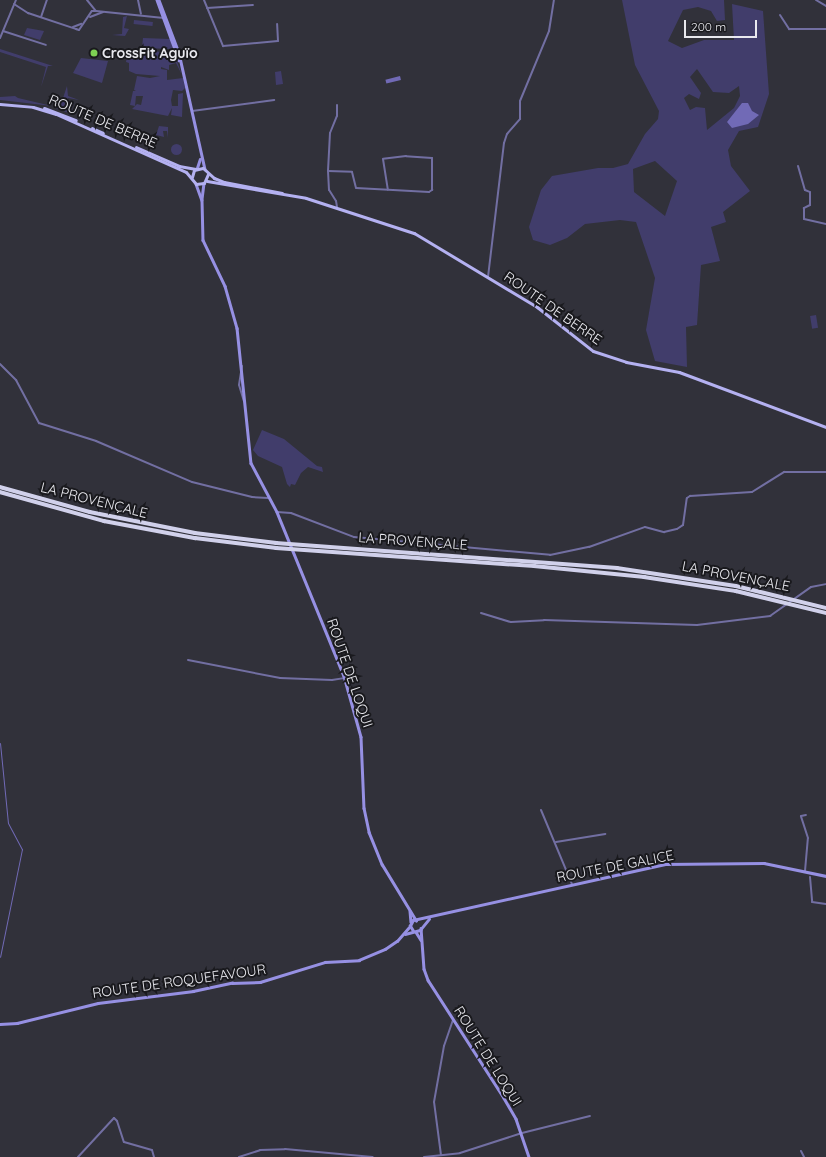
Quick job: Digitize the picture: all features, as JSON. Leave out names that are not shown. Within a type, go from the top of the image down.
[{"type":"highway","name":"LA PROVENÇALE","points":[[0,487],[90,512],[196,533],[283,543],[533,560],[651,572],[742,587],[826,608]]},
{"type":"highway","name":"LA PROVENÇALE","points":[[0,492],[104,521],[195,538],[282,549],[534,566],[644,576],[736,591],[826,614]]},
{"type":"main road","points":[[158,0],[182,68],[192,110],[200,158],[208,174],[202,200]]},
{"type":"main road","name":"ROUTE DE BERRE","points":[[0,103],[25,104],[50,109],[179,166],[195,169]]},
{"type":"main road","name":"ROUTE DE BERRE","points":[[0,103],[27,106],[49,111],[182,170],[192,177]]},
{"type":"main road","points":[[200,158],[192,177],[202,200]]},
{"type":"main road","points":[[195,169],[205,170]]},
{"type":"main road","name":"ROUTE DE BERRE","points":[[208,174],[224,182],[297,196],[336,207],[414,233],[537,307],[576,340],[599,354],[626,362],[679,372],[826,427]]},
{"type":"main road","points":[[196,184],[206,182]]},
{"type":"main road","name":"ROUTE DE BERRE","points":[[206,182],[297,196]]},
{"type":"main road","name":"ROUTE DE LOQUI","points":[[202,200],[203,240],[229,297],[237,328],[251,463],[268,498],[277,512],[344,678],[362,737],[364,808],[368,832],[382,864],[421,927]]},
{"type":"main road","name":"ROUTE DE GALICE","points":[[411,922],[572,884],[665,864],[764,863],[826,876]]},
{"type":"main road","points":[[403,935],[410,926],[410,909]]},
{"type":"main road","points":[[403,935],[421,927],[434,916]]},
{"type":"main road","points":[[410,926],[422,942]]},
{"type":"main road","points":[[421,927],[422,942]]},
{"type":"main road","name":"ROUTE DE ROQUEFAVOUR","points":[[0,1024],[17,1023],[98,1003],[193,992],[232,983],[260,982],[326,962],[366,958],[385,949],[403,935]]},
{"type":"main road","name":"ROUTE DE LOQUI","points":[[422,942],[424,969],[434,990],[504,1098],[522,1133],[529,1157]]},
{"type":"street","points":[[0,38],[16,0]]},
{"type":"street","points":[[41,17],[47,0]]},
{"type":"street","points":[[87,0],[94,12]]},
{"type":"street","points":[[138,0],[141,14]]},
{"type":"street","points":[[204,0],[223,46],[278,41],[278,24]]},
{"type":"street","points":[[488,277],[504,143],[507,134],[520,119],[520,101],[549,31],[554,0]]},
{"type":"street","points":[[816,0],[826,6]]},
{"type":"street","points":[[14,4],[41,17],[78,27],[94,12]]},
{"type":"street","points":[[207,8],[253,5]]},
{"type":"street","points":[[94,12],[141,14],[165,17]]},
{"type":"street","points":[[156,16],[164,14]]},
{"type":"street","points":[[780,15],[789,29],[826,29]]},
{"type":"street","points":[[3,32],[46,45]]},
{"type":"street","points":[[192,110],[274,100]]},
{"type":"street","points":[[336,207],[336,201],[329,190],[328,171],[330,133],[337,116],[337,105]]},
{"type":"street","points":[[328,171],[352,172],[356,188],[388,190],[432,190],[432,158],[406,156],[383,159],[388,190]]},
{"type":"street","points":[[798,166],[805,190],[810,192],[810,205],[804,208],[804,219],[826,224]]},
{"type":"street","points":[[0,364],[16,380],[34,417],[43,425],[96,441],[192,482],[252,497],[268,498]]},
{"type":"street","points":[[277,512],[291,513],[354,537],[550,555],[589,546],[645,527],[664,532],[677,529],[683,525],[687,498],[690,496],[752,492],[784,472],[826,472]]},
{"type":"street","points":[[481,612],[511,622],[544,620],[680,626],[767,616],[781,610],[811,587],[826,584]]},
{"type":"street","points":[[188,660],[280,678],[332,680],[344,678]]},
{"type":"street","points":[[541,810],[556,842],[572,884]]},
{"type":"street","points":[[805,871],[808,839],[801,816],[806,815]]},
{"type":"street","points":[[556,842],[604,834]]},
{"type":"street","points":[[810,877],[812,902],[826,904]]},
{"type":"street","points":[[441,1155],[434,1102],[444,1046],[453,1020]]},
{"type":"street","points":[[424,1157],[467,1151],[522,1133],[590,1116]]},
{"type":"street","points":[[78,1157],[114,1118],[117,1121],[124,1142],[152,1150],[154,1157]]},
{"type":"street","points":[[239,1157],[260,1150],[285,1149],[373,1157]]},
{"type":"street","points":[[801,1151],[804,1157]]},
{"type":"shaded area","points":[[622,0],[724,0],[725,20],[717,21],[711,11],[698,7],[683,10],[668,41],[682,48],[704,40],[734,40],[732,4],[763,11],[769,94],[758,127],[739,131],[728,150],[731,166],[750,191],[723,212],[726,222],[711,227],[720,261],[701,265],[697,325],[686,327],[687,367],[655,361],[646,330],[655,278],[636,222],[620,220],[585,224],[567,238],[550,245],[533,240],[529,227],[541,190],[552,176],[598,168],[613,168],[628,164],[645,134],[658,119],[659,111],[635,65]],"holes":[[[697,69],[713,92],[729,93],[739,86],[740,96],[734,108],[707,130],[705,108],[696,107],[690,110],[684,98],[689,94],[699,99],[701,93],[690,77]],[[655,161],[677,181],[665,216],[634,192],[633,169]]]},
{"type":"shaded area","points":[[127,16],[124,28],[129,29],[125,36],[112,35],[122,34],[123,17]]},
{"type":"shaded area","points":[[134,20],[153,22],[152,26],[134,24]]},
{"type":"shaded area","points":[[27,28],[44,31],[40,40],[24,35]]},
{"type":"shaded area","points":[[143,38],[170,39],[173,49],[142,48]]},
{"type":"shaded area","points":[[0,49],[53,66],[48,66],[41,87],[46,67],[0,52]]},
{"type":"shaded area","points":[[128,49],[174,53],[182,75],[176,63],[169,65],[169,70],[161,67],[161,69],[167,70],[167,80],[183,78],[185,88],[182,91],[173,90],[171,100],[172,106],[178,106],[178,94],[183,93],[182,117],[171,115],[172,108],[168,116],[132,109],[135,106],[130,105],[133,91],[136,91],[134,90],[137,76],[150,78],[160,76],[136,74],[129,71],[129,63],[126,62]],"holes":[[[136,96],[143,96],[141,105],[137,104],[135,106]]]},
{"type":"shaded area","points":[[81,58],[108,61],[102,83],[73,73]]},
{"type":"shaded area","points":[[281,71],[283,84],[276,85],[275,72]]},
{"type":"shaded area","points":[[400,76],[401,80],[386,84],[385,80]]},
{"type":"shaded area","points":[[67,86],[68,96],[79,100],[68,98],[67,108],[74,103],[71,110],[74,111],[71,114],[56,108],[62,101]]},
{"type":"shaded area","points":[[15,96],[52,106],[0,100],[0,97]]},
{"type":"shaded area","points":[[742,103],[748,103],[752,111],[759,115],[748,124],[732,128],[727,122]]},
{"type":"shaded area","points":[[159,126],[168,127],[168,138],[167,131],[163,131],[164,137],[156,135]]},
{"type":"shaded area","points":[[176,143],[180,145],[182,149],[180,153],[176,155],[172,153],[170,149],[172,145]]},
{"type":"shaded area","points":[[816,315],[818,328],[812,329],[810,316]]},
{"type":"shaded area","points":[[262,430],[284,439],[317,466],[322,467],[323,472],[308,467],[301,473],[295,485],[291,484],[290,487],[287,484],[282,467],[258,456],[253,450]]},
{"type":"waterway","points":[[0,743],[8,823],[22,849],[0,957]]},
{"type":"place","name":"CrossFit Aguïo","points":[[94,53]]}]
